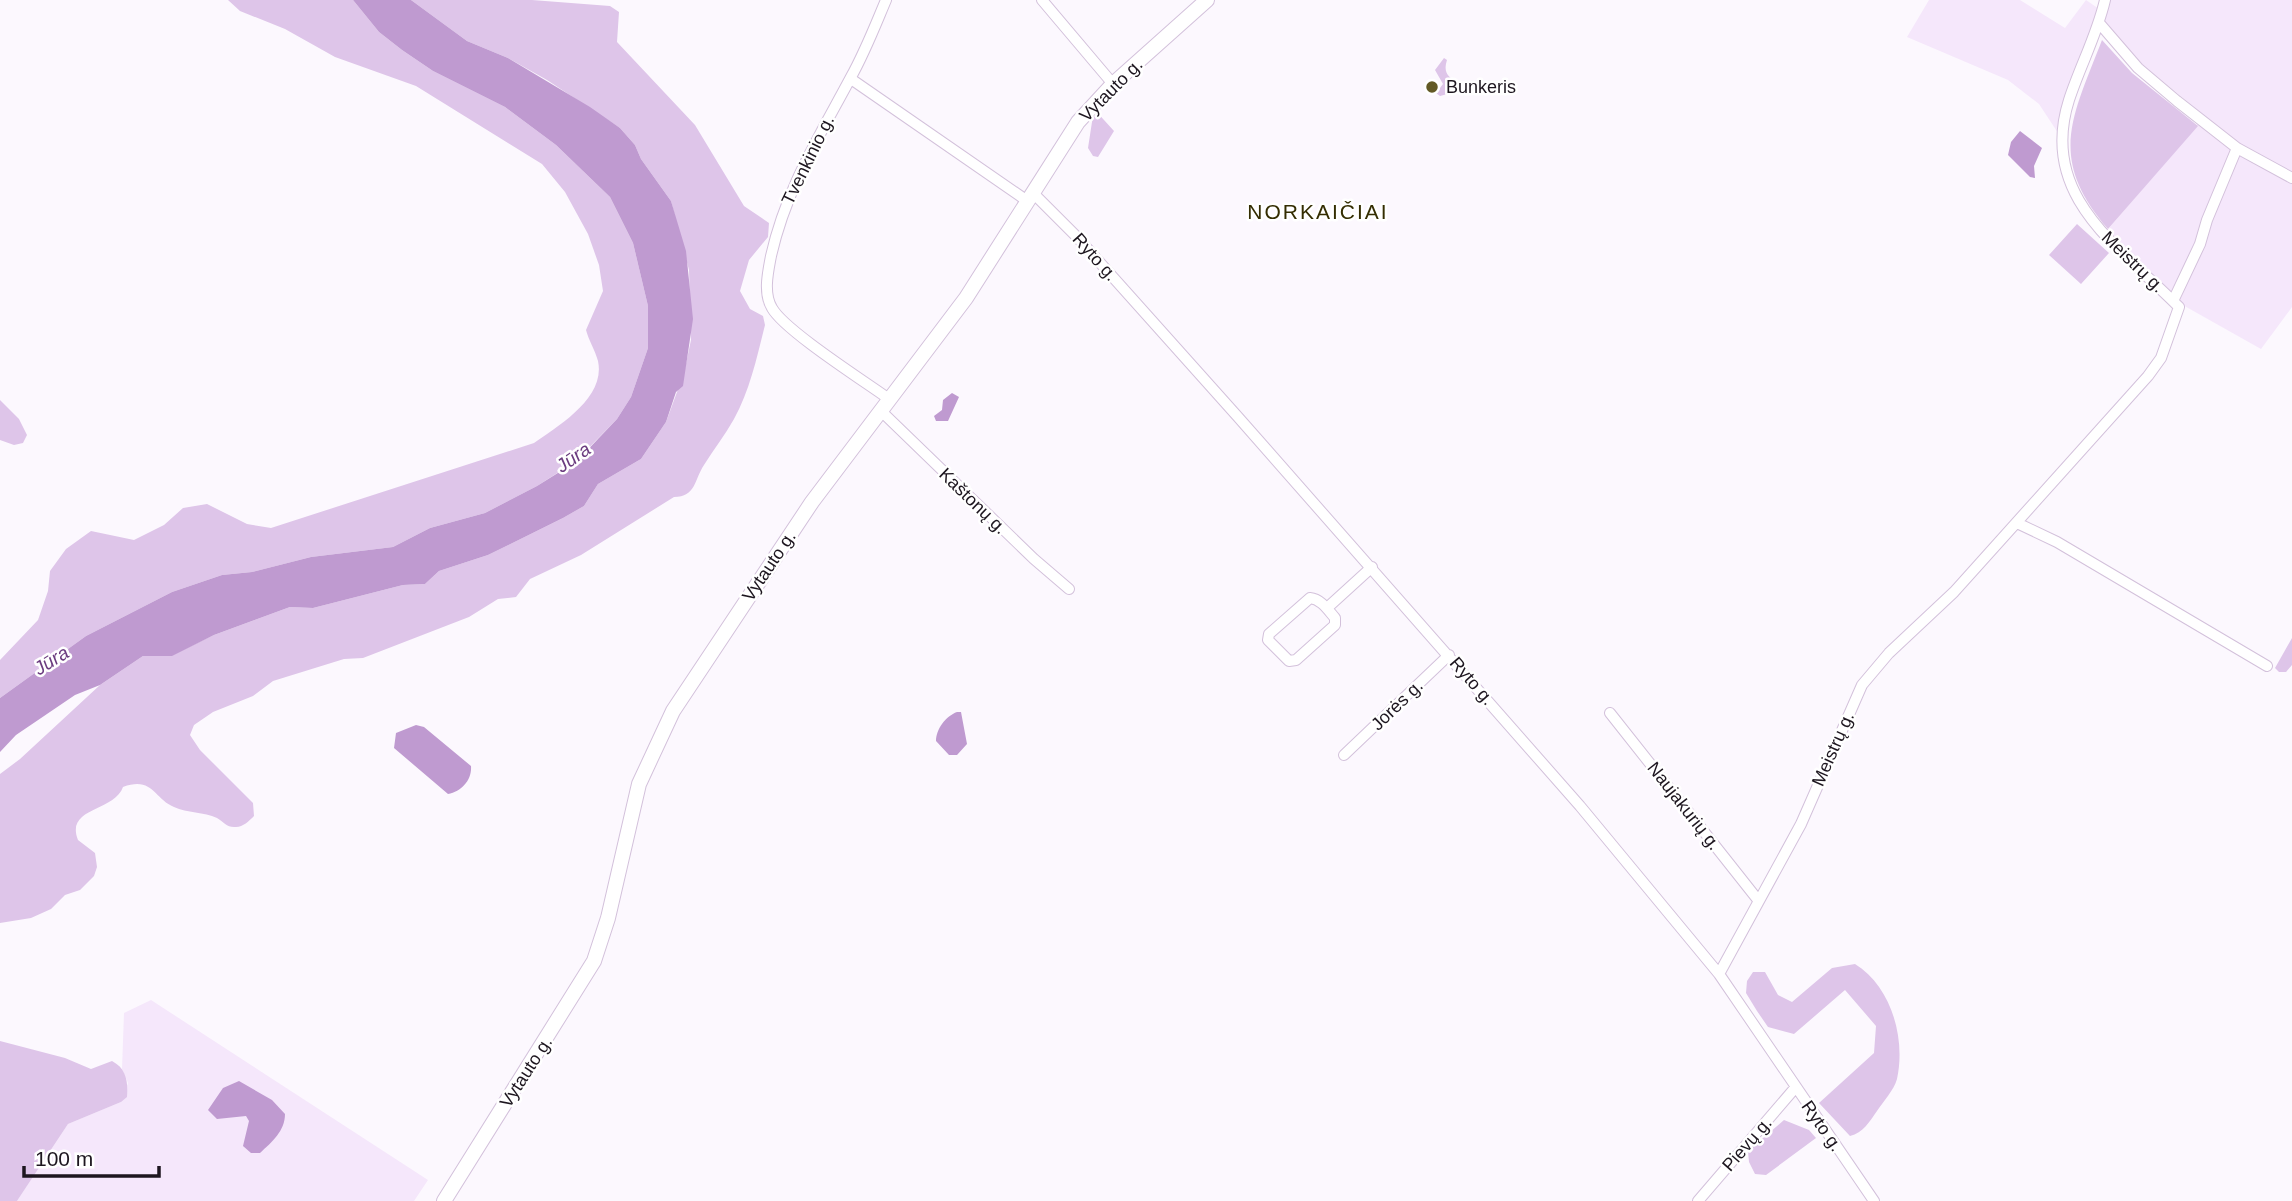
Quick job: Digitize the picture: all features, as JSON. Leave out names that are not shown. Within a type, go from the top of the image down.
[{"type":"main road","name":"Vytauto g.","points":[[444,1201],[594,961],[608,918],[632,808],[663,729],[782,546],[885,404],[966,299],[1078,122],[1113,84],[1206,0]]},
{"type":"street","name":"Tvenkinio g.","points":[[885,404],[783,322],[772,309],[768,296],[769,265],[788,195],[812,145],[850,79],[886,0]]},
{"type":"street","points":[[1042,0],[1113,84]]},
{"type":"street","name":"Meistrų g.","points":[[1719,974],[1801,824],[1861,685],[1889,653],[1954,592],[2154,367],[2179,307],[2084,211],[2069,182],[2064,164],[2062,139],[2067,110],[2100,24],[2105,0]]},
{"type":"street","points":[[2100,24],[2138,68],[2237,148],[2292,178]]},
{"type":"street","name":"Ryto g.","points":[[850,79],[1029,196],[1077,237],[1450,655],[1719,974],[1874,1201]]},
{"type":"street","points":[[2173,301],[2200,244],[2237,148]]},
{"type":"street","name":"Kaštonų g.","points":[[885,404],[961,491],[1069,589]]},
{"type":"street","points":[[2017,523],[2057,542],[2267,666]]},
{"type":"street","points":[[1326,608],[1372,566]]},
{"type":"street","points":[[1310,598],[1316,599],[1326,608],[1335,618],[1335,625],[1296,660],[1289,661],[1268,640],[1269,634],[1310,598]]},
{"type":"street","name":"Jorės g.","points":[[1344,755],[1450,655]]},
{"type":"street","name":"Naujakurių g.","points":[[1610,713],[1758,900]]},
{"type":"street","name":"Pievų g.","points":[[1698,1201],[1795,1088]]},
{"type":"shaded area","points":[[228,0],[353,0],[379,32],[402,50],[433,71],[505,107],[556,145],[610,197],[633,243],[648,306],[648,348],[631,397],[617,419],[576,461],[537,486],[485,513],[430,528],[393,547],[311,557],[252,572],[222,575],[172,592],[86,636],[0,698],[0,660],[38,620],[48,591],[50,571],[66,549],[91,531],[134,540],[164,525],[183,508],[207,504],[247,524],[271,528],[534,443],[578,409],[595,387],[599,374],[598,361],[586,330],[603,291],[599,265],[588,234],[565,192],[542,164],[416,86],[335,57],[285,29],[240,11]]},
{"type":"shaded area","points":[[353,0],[411,0],[467,41],[508,58],[590,107],[620,128],[635,145],[641,159],[671,201],[686,251],[693,319],[683,386],[676,392],[666,422],[641,459],[598,484],[584,506],[563,518],[488,555],[439,571],[425,584],[403,585],[313,608],[290,607],[214,635],[172,656],[143,656],[100,685],[75,695],[16,735],[0,752],[0,698],[86,636],[172,592],[222,575],[252,572],[311,557],[393,547],[430,528],[485,513],[577,461],[617,419],[631,397],[648,348],[648,306],[633,243],[610,197],[556,145],[505,107],[433,71],[402,50],[379,32]]},
{"type":"shaded area","points":[[411,0],[532,0],[610,6],[619,12],[617,42],[695,125],[744,206],[769,223],[768,237],[749,260],[740,291],[750,309],[763,316],[765,325],[740,408],[691,491],[674,497],[581,555],[530,579],[516,597],[498,599],[469,617],[363,658],[344,659],[273,681],[253,696],[213,712],[194,725],[190,735],[200,750],[253,803],[254,816],[246,823],[239,827],[230,827],[212,816],[179,809],[167,803],[147,786],[133,784],[123,787],[118,795],[78,821],[78,840],[95,853],[97,867],[94,876],[80,890],[65,895],[51,909],[31,918],[0,923],[0,774],[100,685],[143,656],[172,655],[214,635],[290,607],[313,608],[403,585],[425,584],[439,571],[488,555],[584,506],[598,484],[641,459],[666,422],[684,373],[691,340],[689,270],[671,201],[641,159],[635,145],[620,128],[547,80],[508,58],[467,41]]},
{"type":"shaded area","points":[[1929,0],[2020,0],[2065,28],[2086,0],[2102,11],[2105,0],[2292,0],[2292,307],[2261,349],[2181,304],[2104,234],[2205,116],[2132,56],[2100,25],[2069,100],[2062,139],[2039,104],[2008,80],[1907,37]]},
{"type":"shaded area","points":[[2102,40],[2132,73],[2198,126],[2108,229],[2089,204],[2077,180],[2071,159],[2075,115]]},
{"type":"shaded area","points":[[1444,58],[1447,60],[1447,74],[1457,83],[1455,92],[1440,96],[1436,93],[1443,84],[1435,70]]},
{"type":"shaded area","points":[[1094,109],[1114,131],[1098,157],[1093,156],[1088,148]]},
{"type":"shaded area","points":[[2020,131],[2042,148],[2034,166],[2035,178],[2030,177],[2008,155],[2011,142]]},
{"type":"shaded area","points":[[2077,224],[2109,253],[2081,284],[2049,255]]},
{"type":"shaded area","points":[[952,393],[959,397],[948,421],[936,421],[934,416],[942,410],[943,400]]},
{"type":"shaded area","points":[[0,400],[19,419],[27,435],[23,443],[14,445],[0,440]]},
{"type":"shaded area","points":[[2292,638],[2292,665],[2286,672],[2279,672],[2275,668]]},
{"type":"shaded area","points":[[957,712],[961,712],[967,744],[957,755],[949,755],[936,741],[936,736],[942,724]]},
{"type":"shaded area","points":[[416,725],[424,727],[471,766],[468,780],[458,790],[448,794],[394,748],[396,733]]},
{"type":"shaded area","points":[[1855,964],[1878,985],[1893,1014],[1899,1063],[1897,1079],[1888,1096],[1866,1126],[1850,1136],[1819,1103],[1874,1053],[1876,1026],[1845,990],[1794,1034],[1768,1027],[1746,993],[1747,981],[1753,972],[1765,972],[1778,995],[1792,1002],[1832,968]]},
{"type":"shaded area","points":[[151,1000],[428,1180],[414,1201],[17,1201],[68,1124],[121,1102],[128,1083],[122,1069],[124,1013]]},
{"type":"shaded area","points":[[0,1041],[65,1058],[91,1069],[112,1061],[124,1072],[127,1086],[127,1097],[121,1102],[68,1124],[17,1201],[0,1201]]},
{"type":"shaded area","points":[[239,1081],[272,1100],[285,1114],[280,1131],[260,1153],[251,1153],[243,1146],[249,1121],[246,1116],[217,1119],[208,1110],[223,1088]]},
{"type":"shaded area","points":[[1784,1120],[1809,1130],[1816,1138],[1766,1175],[1755,1174],[1749,1162],[1748,1151]]},
{"type":"place","name":"Bunkeris","points":[[1432,87]]},
{"type":"district","name":"NORKAIČIAI","points":[[1318,212]]},
{"type":"water label","name":"Jūra","points":[[573,457]]},
{"type":"water label","name":"Jūra","points":[[51,660]]}]
